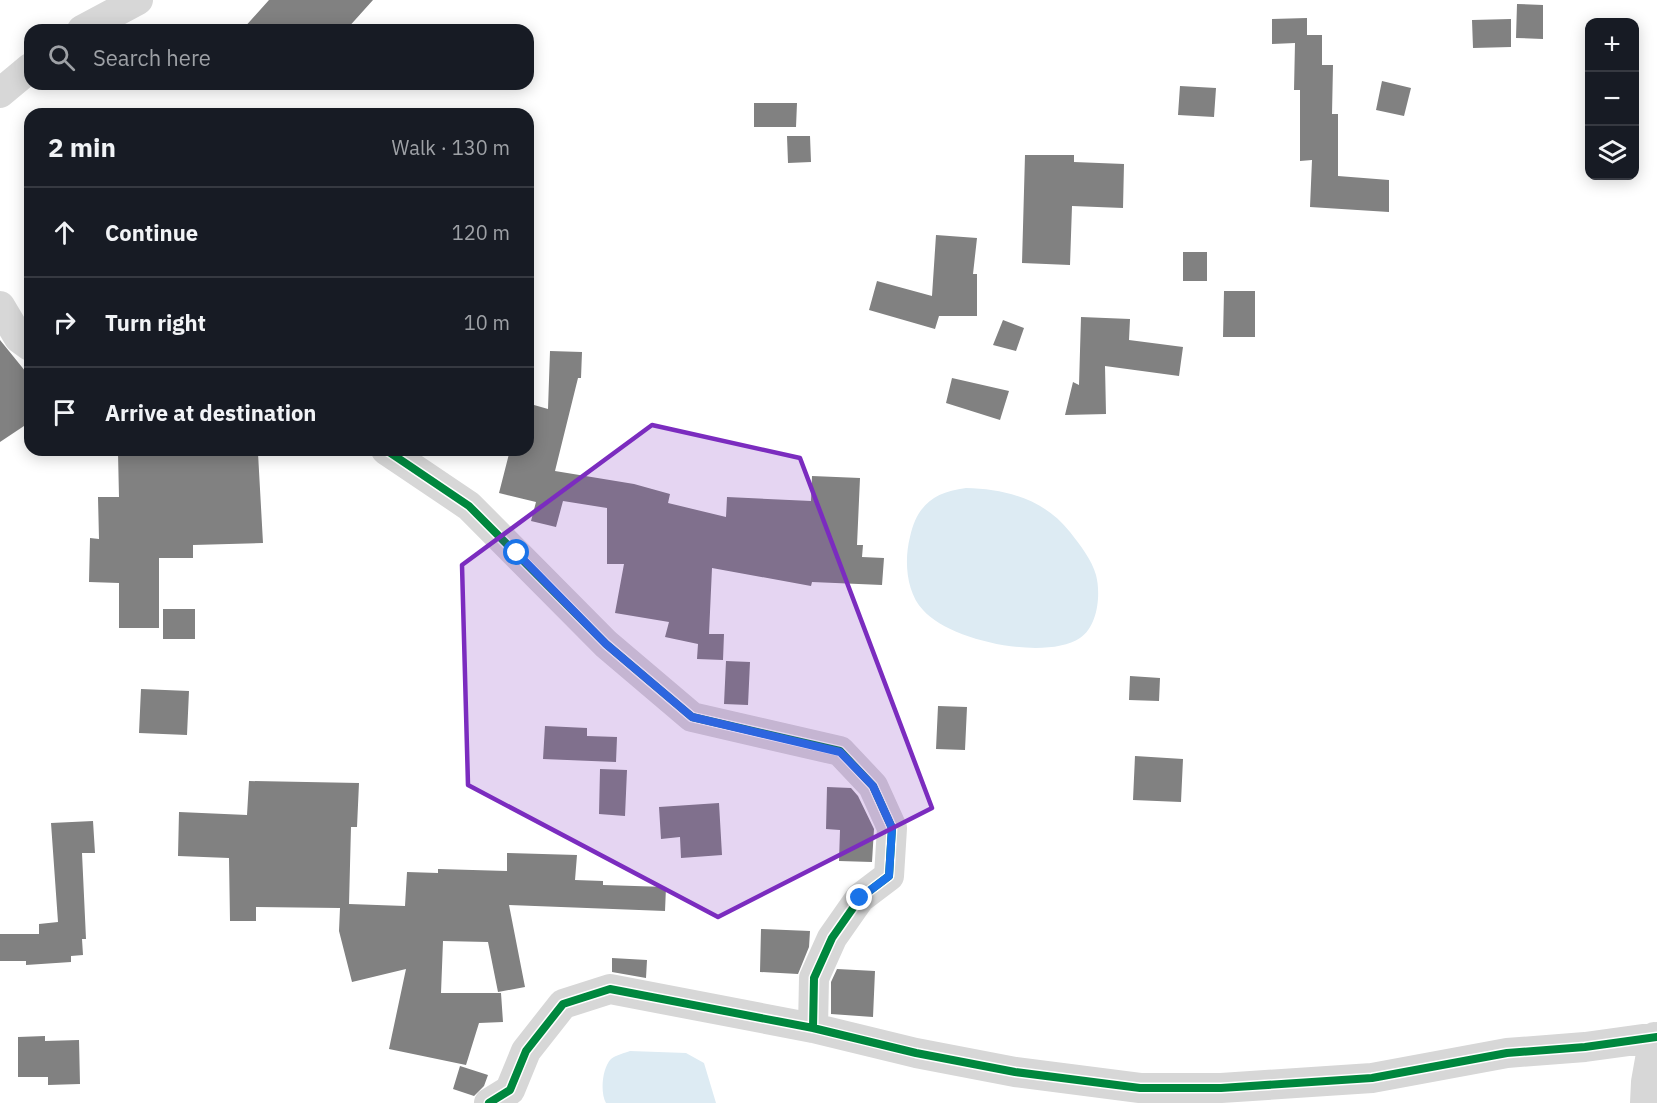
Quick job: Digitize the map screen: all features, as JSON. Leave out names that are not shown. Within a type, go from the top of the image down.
[{"type":"street","points":[[93,24],[138,0]]},
{"type":"street","points":[[0,93],[24,73]]},
{"type":"street","points":[[0,306],[19,338],[24,342]]},
{"type":"street","points":[[395,456],[470,506],[606,644],[692,717],[840,752],[873,786],[892,828],[889,876],[860,898],[832,938],[814,978],[813,1028]]},
{"type":"street","points":[[489,1103],[510,1090],[526,1051],[562,1004],[610,989],[813,1028],[916,1053],[1016,1072],[1140,1088],[1221,1088],[1372,1078],[1507,1053],[1585,1047],[1656,1037],[1646,1082],[1645,1103]]},
{"type":"highlighted area","points":[[652,425],[800,458],[932,808],[718,917],[468,785],[462,565]]},
{"type":"shaded area","points":[[966,488],[995,491],[1023,498],[1048,511],[1074,537],[1092,564],[1098,591],[1097,609],[1091,626],[1080,638],[1064,645],[1044,648],[998,644],[954,631],[936,621],[917,603],[910,585],[907,556],[917,516],[922,508],[936,497]]},
{"type":"shaded area","points":[[630,1051],[686,1053],[704,1063],[716,1103],[606,1103],[603,1081],[608,1063],[611,1059]]},
{"type":"building","points":[[269,0],[373,0],[351,24],[247,24]]},
{"type":"building","points":[[1517,4],[1543,5],[1543,39],[1516,38]]},
{"type":"building","points":[[1307,18],[1307,35],[1322,35],[1322,65],[1333,65],[1332,114],[1338,114],[1338,176],[1389,180],[1389,212],[1310,207],[1312,160],[1300,161],[1300,90],[1294,90],[1295,43],[1272,44],[1272,19]]},
{"type":"building","points":[[1511,19],[1511,47],[1473,48],[1472,20]]},
{"type":"building","points":[[1382,81],[1411,88],[1404,116],[1376,110]]},
{"type":"building","points":[[1180,86],[1216,88],[1214,117],[1178,115]]},
{"type":"building","points":[[754,103],[797,103],[796,127],[754,127]]},
{"type":"building","points":[[787,136],[810,136],[811,162],[788,163]]},
{"type":"building","points":[[1025,155],[1074,155],[1074,162],[1124,164],[1123,208],[1072,206],[1070,265],[1022,263]]},
{"type":"building","points":[[936,235],[977,238],[973,274],[977,274],[977,316],[939,316],[935,329],[869,310],[877,281],[932,296]]},
{"type":"building","points":[[1183,252],[1207,252],[1207,281],[1183,281]]},
{"type":"building","points":[[1224,291],[1255,291],[1255,337],[1223,337]]},
{"type":"building","points":[[1081,317],[1130,319],[1129,340],[1183,347],[1179,376],[1105,366],[1106,414],[1065,415],[1073,382],[1079,385]]},
{"type":"building","points":[[1003,320],[1024,328],[1016,351],[993,345]]},
{"type":"building","points":[[0,340],[24,370],[24,426],[0,442]]},
{"type":"building","points":[[550,351],[582,352],[581,378],[578,378],[555,471],[634,484],[670,494],[668,503],[726,517],[727,497],[811,501],[812,476],[860,478],[857,545],[863,545],[862,557],[884,558],[882,585],[812,582],[811,586],[712,568],[709,634],[724,634],[723,660],[697,659],[698,644],[665,637],[669,622],[615,613],[624,564],[607,564],[607,508],[563,501],[556,527],[531,521],[536,502],[499,493],[508,456],[534,456],[534,405],[548,409]]},
{"type":"building","points":[[952,378],[1009,391],[1000,420],[946,403]]},
{"type":"building","points":[[118,456],[258,456],[263,543],[193,545],[193,558],[159,558],[159,628],[119,628],[119,583],[89,582],[90,538],[99,539],[98,497],[119,497]]},
{"type":"building","points":[[163,609],[195,609],[195,639],[163,639]]},
{"type":"building","points":[[726,661],[750,662],[748,705],[724,704]]},
{"type":"building","points":[[1130,676],[1160,678],[1159,701],[1129,700]]},
{"type":"building","points":[[141,689],[189,691],[187,735],[139,733]]},
{"type":"building","points":[[938,706],[967,707],[965,750],[936,749]]},
{"type":"building","points":[[545,726],[587,728],[587,736],[617,737],[616,762],[543,759]]},
{"type":"building","points":[[1135,756],[1183,759],[1181,802],[1133,800]]},
{"type":"building","points":[[600,769],[627,770],[625,816],[599,814]]},
{"type":"building","points":[[249,781],[359,783],[357,827],[351,827],[349,904],[405,906],[407,872],[438,873],[438,869],[507,871],[507,853],[577,855],[575,880],[603,881],[603,885],[666,887],[665,911],[509,905],[525,987],[498,992],[488,942],[443,941],[441,993],[501,993],[503,1022],[479,1023],[466,1065],[389,1049],[406,969],[352,982],[339,931],[340,908],[256,907],[256,921],[230,921],[229,858],[178,856],[179,812],[247,815]]},
{"type":"building","points":[[827,787],[851,788],[858,796],[874,829],[872,862],[839,861],[840,830],[826,829]]},
{"type":"building","points":[[719,803],[722,855],[681,858],[680,837],[661,839],[659,807]]},
{"type":"building","points":[[93,821],[95,853],[82,853],[86,939],[82,939],[83,955],[71,956],[71,962],[26,965],[26,961],[0,961],[0,934],[39,934],[39,924],[58,922],[51,823]]},
{"type":"building","points":[[761,929],[810,931],[809,947],[798,974],[760,972]]},
{"type":"building","points":[[612,958],[647,960],[646,978],[612,972]]},
{"type":"building","points":[[837,969],[875,971],[873,1017],[831,1014],[831,982]]},
{"type":"building","points":[[45,1036],[45,1041],[79,1040],[80,1084],[48,1085],[48,1077],[18,1077],[18,1037]]},
{"type":"building","points":[[460,1066],[488,1075],[484,1086],[474,1096],[453,1089]]},
{"type":"cycle path","points":[[395,456],[469,506],[606,644],[692,717],[840,751],[873,786],[892,828],[889,876],[860,898],[832,938],[814,978],[813,1028]]},
{"type":"cycle path","points":[[489,1103],[510,1090],[526,1051],[563,1004],[610,989],[813,1028],[916,1053],[1015,1072],[1140,1088],[1221,1088],[1372,1078],[1507,1053],[1585,1047],[1657,1037]]},
{"type":"route","points":[[517,553],[606,644],[692,717],[840,752],[873,786],[892,828],[889,876],[860,898]]}]
